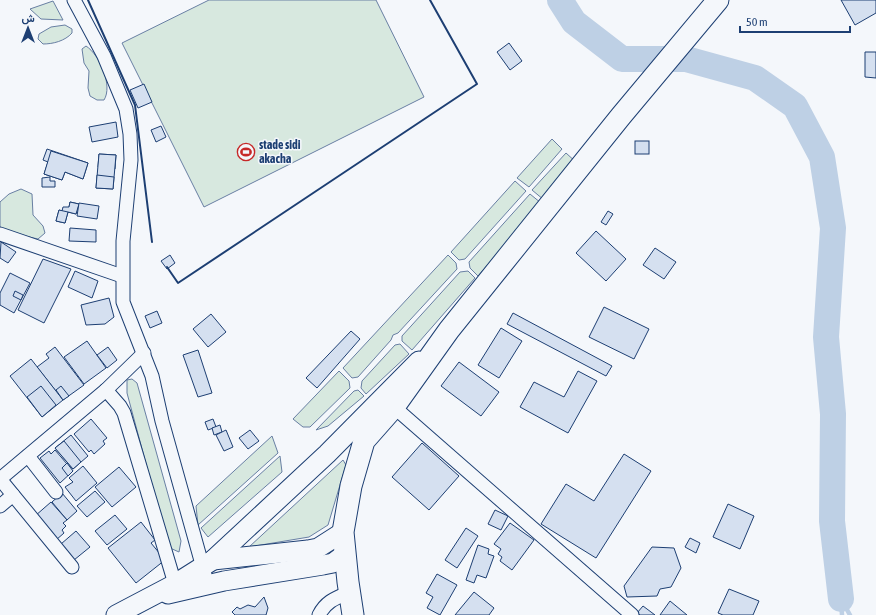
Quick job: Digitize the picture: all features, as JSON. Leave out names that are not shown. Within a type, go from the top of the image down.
[{"type":"main road","points":[[353,615],[343,532],[351,486],[364,441],[394,407],[449,330],[633,101],[718,0]]},
{"type":"main road","points":[[143,600],[208,571],[327,454],[449,330]]},
{"type":"main road","points":[[116,615],[175,584],[208,571],[318,548],[343,532]]},
{"type":"main road","points":[[208,571],[323,565],[333,562],[345,554]]},
{"type":"street","points":[[74,0],[104,56],[126,109],[130,134],[131,160],[123,241],[123,302],[152,376],[162,422],[208,571]]},
{"type":"street","points":[[0,234],[122,276]]},
{"type":"street","points":[[72,567],[0,479],[106,390],[144,353]]},
{"type":"street","points":[[106,390],[120,406],[124,414],[175,584]]},
{"type":"street","points":[[394,407],[632,615]]},
{"type":"street","points":[[28,456],[56,492]]},
{"type":"street","points":[[0,506],[13,495]]},
{"type":"street","points":[[319,615],[324,606],[332,599],[350,592]]},
{"type":"shaded area","name":"stade sidi akacha","points":[[209,0],[376,0],[424,97],[204,207],[122,43]]},
{"type":"shaded area","points":[[53,1],[63,20],[41,19],[30,9]]},
{"type":"shaded area","points":[[65,25],[72,29],[72,33],[62,40],[55,43],[43,44],[38,39],[39,34],[51,27]]},
{"type":"shaded area","points":[[86,46],[96,56],[104,71],[107,87],[104,100],[97,100],[90,96],[88,88],[89,71],[84,63],[82,49]]},
{"type":"shaded area","points":[[552,139],[562,149],[529,187],[517,178]]},
{"type":"shaded area","points":[[566,153],[577,163],[544,200],[532,190]]},
{"type":"shaded area","points":[[515,181],[526,191],[465,259],[459,260],[451,252]]},
{"type":"shaded area","points":[[21,189],[32,194],[33,215],[43,226],[45,233],[38,239],[12,233],[0,227],[0,202],[9,194]]},
{"type":"shaded area","points":[[530,194],[541,203],[478,276],[470,268],[469,262]]},
{"type":"shaded area","points":[[448,255],[456,263],[457,269],[398,333],[393,335],[391,340],[358,377],[352,378],[343,368]]},
{"type":"shaded area","points":[[468,271],[475,278],[412,350],[402,341],[402,336],[460,272]]},
{"type":"shaded area","points":[[400,344],[409,354],[366,394],[361,388],[362,381],[395,345]]},
{"type":"shaded area","points":[[339,371],[349,381],[350,388],[310,427],[303,427],[293,419]]},
{"type":"shaded area","points":[[132,379],[137,383],[181,541],[179,552],[170,548],[167,542],[127,393],[127,380]]},
{"type":"shaded area","points":[[358,390],[364,396],[328,426],[316,430],[354,391]]},
{"type":"shaded area","points":[[272,436],[278,453],[198,525],[196,506]]},
{"type":"shaded area","points":[[280,456],[282,472],[208,537],[201,528]]},
{"type":"shaded area","points":[[343,460],[346,465],[328,525],[309,537],[249,547]]},
{"type":"building","points":[[841,0],[876,0],[876,13],[855,25]]},
{"type":"building","points":[[509,43],[522,61],[510,70],[497,52]]},
{"type":"building","points":[[865,52],[876,52],[876,78],[865,77]]},
{"type":"building","points":[[144,84],[152,102],[138,108],[130,90]]},
{"type":"building","points":[[116,122],[118,137],[92,142],[89,127]]},
{"type":"building","points":[[161,126],[166,137],[156,142],[151,130]]},
{"type":"building","points":[[635,141],[649,141],[649,154],[635,154]]},
{"type":"building","points":[[47,149],[88,163],[83,179],[65,172],[62,180],[44,174],[48,162],[43,160]]},
{"type":"building","points":[[51,151],[88,163],[83,179],[65,172],[62,180],[44,174]]},
{"type":"building","points":[[99,154],[116,155],[115,169],[98,167]]},
{"type":"building","points":[[99,154],[116,155],[113,189],[96,188]]},
{"type":"building","points":[[97,175],[114,177],[113,189],[96,188]]},
{"type":"building","points":[[50,177],[50,181],[55,181],[55,187],[42,187],[42,178]]},
{"type":"building","points":[[70,202],[79,204],[76,214],[68,212]]},
{"type":"building","points":[[70,202],[79,204],[76,214],[68,212],[65,223],[56,221],[59,210],[62,211],[63,207],[69,207]]},
{"type":"building","points":[[79,203],[99,206],[97,219],[77,216]]},
{"type":"building","points":[[59,210],[68,212],[65,223],[56,221]]},
{"type":"building","points":[[608,211],[613,214],[606,225],[601,222]]},
{"type":"building","points":[[70,228],[96,230],[96,242],[69,241]]},
{"type":"building","points":[[596,231],[626,259],[606,281],[576,253]]},
{"type":"building","points":[[1,242],[16,252],[8,263],[0,258]]},
{"type":"building","points":[[655,248],[676,262],[664,279],[643,265]]},
{"type":"building","points":[[170,255],[175,263],[167,269],[161,261]]},
{"type":"building","points":[[43,259],[71,269],[44,323],[18,310]]},
{"type":"building","points":[[75,271],[98,281],[92,298],[68,287]]},
{"type":"building","points":[[10,273],[30,283],[14,313],[0,305],[0,293]]},
{"type":"building","points":[[15,291],[23,295],[21,300],[13,296]]},
{"type":"building","points":[[109,298],[114,317],[105,324],[86,325],[81,305]]},
{"type":"building","points":[[604,307],[649,329],[634,359],[589,337]]},
{"type":"building","points":[[157,311],[162,323],[150,328],[145,316]]},
{"type":"building","points":[[513,313],[612,366],[606,376],[507,324]]},
{"type":"building","points":[[211,314],[226,332],[208,347],[193,329]]},
{"type":"building","points":[[501,328],[522,341],[499,378],[478,365]]},
{"type":"building","points":[[351,331],[360,339],[317,388],[306,378]]},
{"type":"building","points":[[87,341],[106,368],[84,384],[64,357]]},
{"type":"building","points":[[55,347],[84,385],[63,400],[37,367],[49,358],[46,354]]},
{"type":"building","points":[[108,347],[117,360],[107,368],[97,355]]},
{"type":"building","points":[[198,350],[212,393],[198,397],[183,355]]},
{"type":"building","points":[[31,359],[63,400],[42,417],[10,376]]},
{"type":"building","points":[[459,362],[499,392],[481,416],[441,386]]},
{"type":"building","points":[[578,371],[597,381],[568,433],[520,407],[534,382],[564,397]]},
{"type":"building","points":[[41,386],[56,405],[42,417],[27,397]]},
{"type":"building","points":[[61,386],[69,396],[63,400],[56,390]]},
{"type":"building","points":[[91,419],[107,438],[103,441],[105,444],[94,454],[91,450],[89,452],[74,434]]},
{"type":"building","points":[[213,419],[216,427],[208,430],[205,422]]},
{"type":"building","points":[[220,425],[222,432],[214,435],[212,428]]},
{"type":"building","points":[[226,430],[233,447],[224,451],[216,435]]},
{"type":"building","points":[[250,430],[259,441],[248,449],[239,438]]},
{"type":"building","points":[[71,435],[88,456],[73,469],[55,448]]},
{"type":"building","points":[[64,441],[81,462],[73,469],[55,448]]},
{"type":"building","points":[[422,443],[459,476],[429,510],[392,477]]},
{"type":"building","points":[[55,450],[73,471],[60,483],[40,458],[49,451],[51,454]]},
{"type":"building","points":[[624,454],[651,471],[596,558],[541,524],[566,484],[594,501]]},
{"type":"building","points":[[67,463],[73,471],[68,476],[62,468]]},
{"type":"building","points":[[83,466],[97,483],[76,501],[65,487],[73,482],[69,478]]},
{"type":"building","points":[[119,467],[136,487],[112,507],[95,487]]},
{"type":"building","points":[[95,491],[105,502],[87,517],[77,506]]},
{"type":"building","points":[[62,493],[77,511],[67,520],[52,502]]},
{"type":"building","points":[[51,502],[67,520],[63,523],[66,526],[62,530],[64,533],[56,540],[35,516]]},
{"type":"building","points":[[728,504],[754,516],[740,549],[713,537]]},
{"type":"building","points":[[495,510],[508,516],[501,530],[488,524]]},
{"type":"building","points":[[115,515],[127,529],[107,545],[95,531]]},
{"type":"building","points":[[141,522],[155,540],[151,543],[165,560],[136,583],[108,548]]},
{"type":"building","points":[[510,523],[534,540],[512,570],[500,561],[502,557],[498,554],[501,549],[494,544]]},
{"type":"building","points":[[466,528],[478,536],[457,568],[445,560]]},
{"type":"building","points":[[76,531],[90,547],[74,560],[61,544]]},
{"type":"building","points":[[690,538],[700,543],[696,553],[685,547]]},
{"type":"building","points":[[478,545],[489,549],[488,554],[494,556],[486,578],[477,575],[474,583],[466,580]]},
{"type":"building","points":[[652,547],[674,548],[681,568],[671,587],[660,589],[657,596],[627,597],[624,586]]},
{"type":"building","points":[[437,574],[457,585],[440,615],[427,608],[433,597],[426,593]]},
{"type":"building","points":[[729,589],[759,601],[753,615],[723,615],[718,613]]},
{"type":"building","points":[[474,592],[494,608],[489,615],[455,615]]},
{"type":"building","points":[[264,597],[268,608],[266,615],[235,615],[232,612],[237,607],[240,609],[248,605],[255,607]]},
{"type":"building","points":[[670,601],[687,615],[660,615]]},
{"type":"building","points":[[643,606],[655,615],[640,615],[637,613]]},
{"type":"waterway","points":[[560,0],[574,22],[622,59],[686,59],[755,78],[795,106],[822,157],[833,228],[826,337],[833,414],[832,521],[841,599]]},
{"type":"waterway","points":[[841,599],[850,615]]},
{"type":"waterway","points":[[841,601],[842,615]]},
{"type":"wall","points":[[88,0],[135,105],[152,242]]},
{"type":"wall","points":[[167,267],[178,283],[477,84],[430,0]]},
{"type":"place","name":"stade sidi akacha","points":[[246,152]]}]
